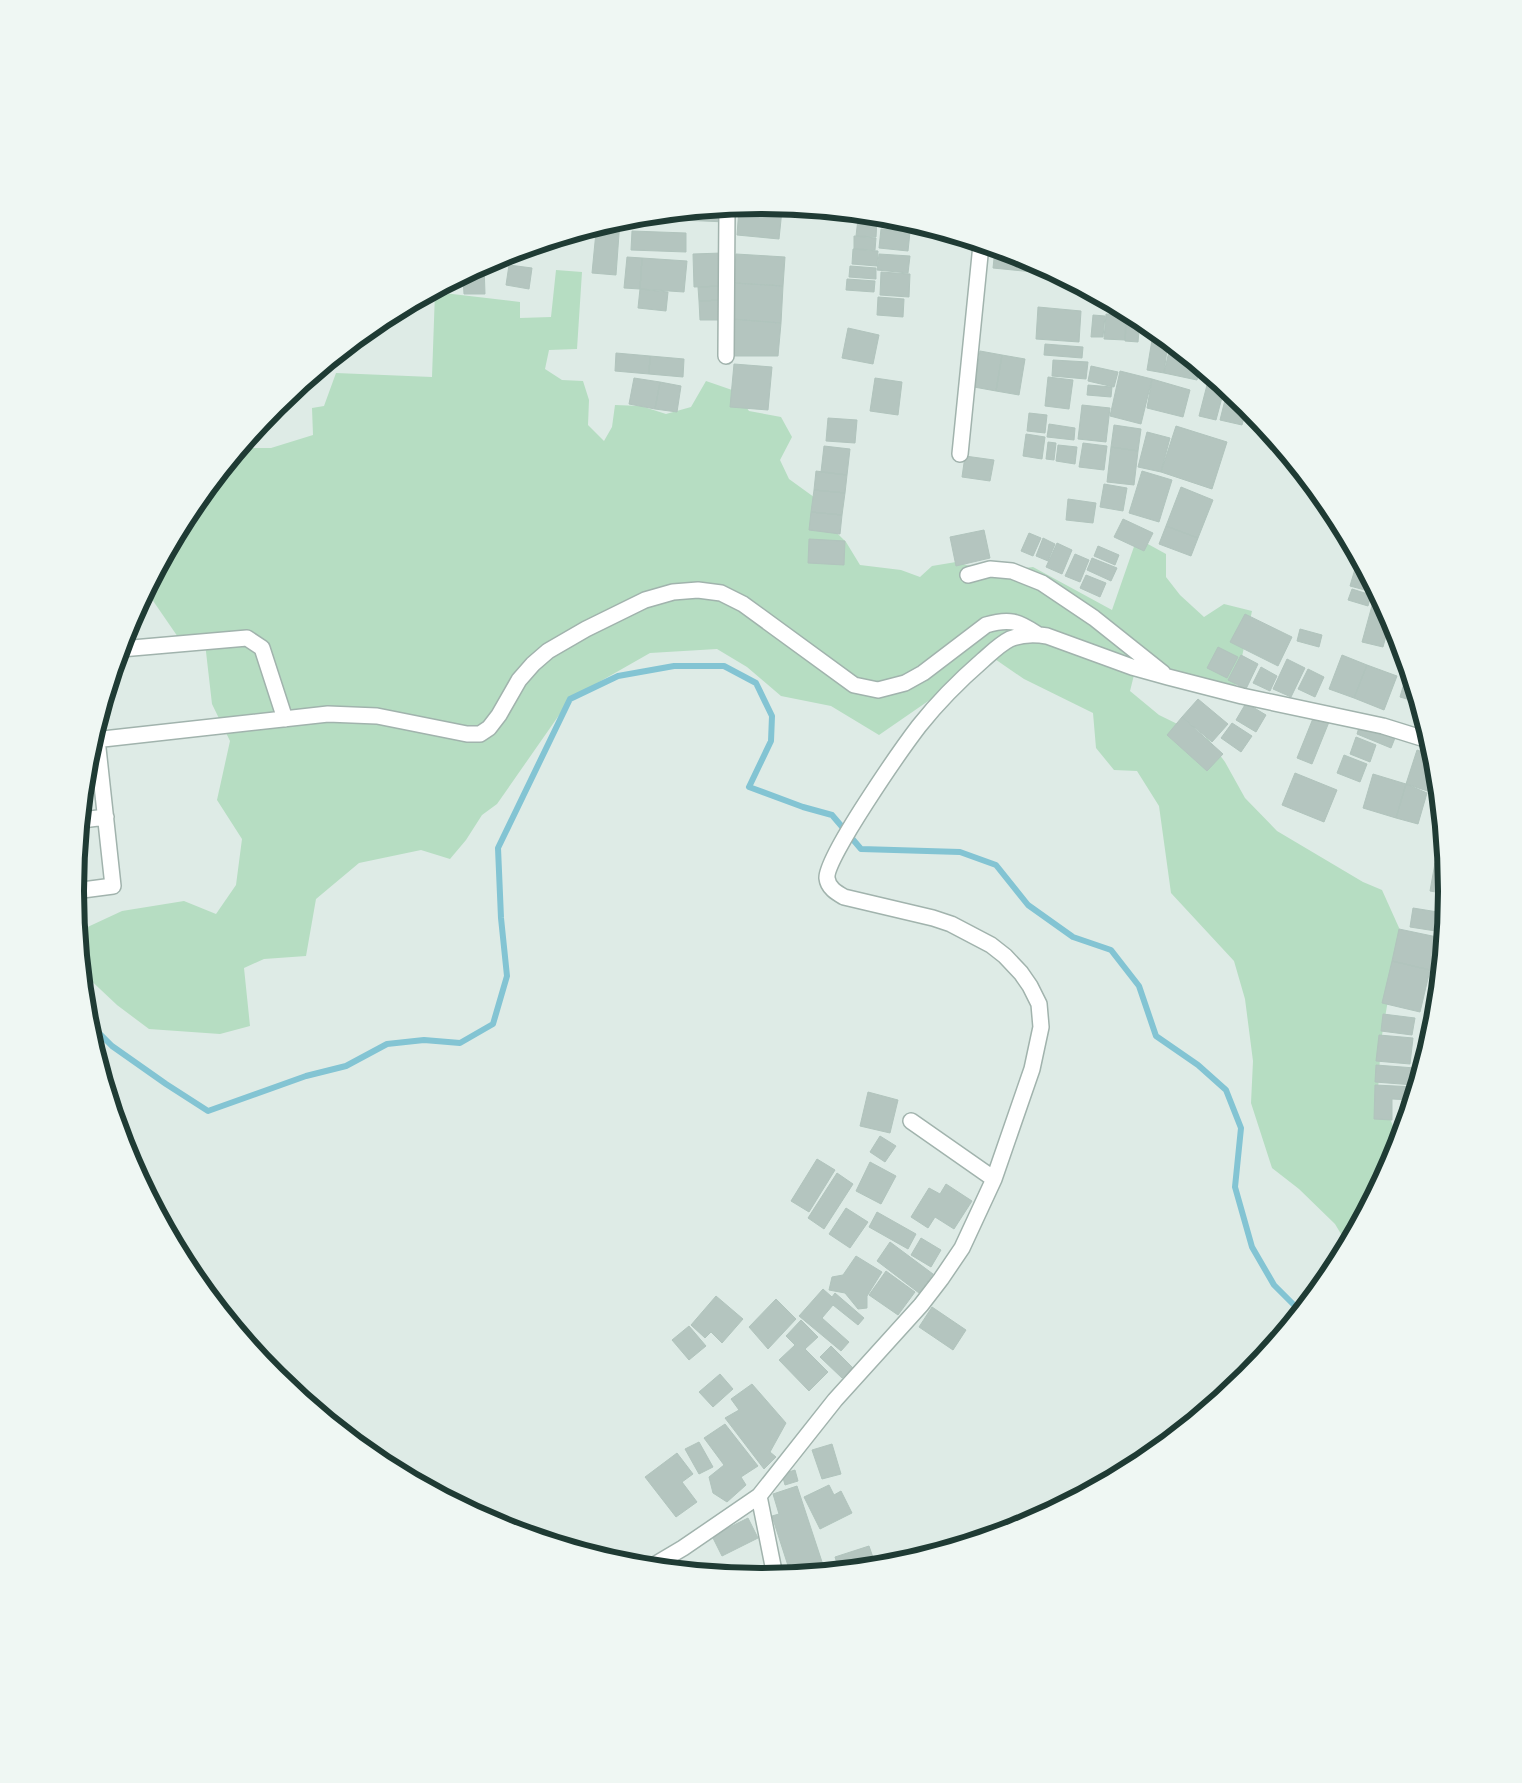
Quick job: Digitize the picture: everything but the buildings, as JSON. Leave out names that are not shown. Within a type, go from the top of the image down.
[{"type":"street","points":[[726,356],[728,216]]},
{"type":"street","points":[[960,454],[981,251]]},
{"type":"street","points":[[968,575],[990,569],[1012,571],[1042,583],[1094,618],[1168,677]]},
{"type":"street","points":[[102,738],[328,714],[377,716],[467,734],[480,734],[489,728],[500,715],[520,680],[533,664],[548,651],[586,629],[645,600],[674,592],[698,590],[721,593],[743,604],[854,685],[878,690],[905,683],[923,673],[986,625],[997,622],[1017,622],[1037,634],[1132,667],[1242,696],[1383,726],[1420,738]]},
{"type":"street","points":[[661,1561],[759,1496],[835,1400],[921,1305],[941,1279],[962,1248],[994,1179],[1032,1069],[1041,1027],[1039,1004],[1021,973],[992,945],[951,924],[933,918],[844,897],[834,891],[829,885],[827,878],[837,849],[920,726],[961,679],[996,648],[1010,639],[1037,634]]},
{"type":"street","points":[[130,647],[247,638],[262,648],[285,719]]},
{"type":"street","points":[[84,890],[113,886],[98,757]]},
{"type":"street","points":[[88,819],[106,817]]},
{"type":"street","points":[[910,1121],[994,1179]]},
{"type":"street","points":[[759,1496],[773,1568]]},
{"type":"green space","points":[[556,270],[582,272],[577,349],[549,350],[545,369],[562,380],[583,381],[589,400],[588,425],[604,441],[612,427],[615,405],[641,406],[666,414],[691,407],[706,381],[735,391],[749,411],[781,417],[792,437],[780,460],[789,479],[818,500],[834,530],[846,542],[860,565],[901,570],[920,577],[932,566],[956,562],[991,572],[1033,567],[1112,610],[1137,538],[1166,554],[1166,577],[1180,595],[1204,617],[1224,604],[1252,611],[1232,702],[1134,675],[1130,691],[1159,715],[1208,739],[1225,762],[1245,798],[1277,831],[1363,882],[1382,890],[1400,930],[1381,1041],[1378,1091],[1395,1130],[1387,1151],[1368,1191],[1343,1238],[1335,1224],[1299,1189],[1272,1168],[1251,1103],[1253,1061],[1245,999],[1234,961],[1171,893],[1159,806],[1137,771],[1114,770],[1096,748],[1093,713],[1024,679],[992,657],[879,735],[831,706],[781,696],[747,667],[717,649],[650,653],[571,698],[497,804],[482,815],[466,840],[450,859],[421,850],[359,863],[316,899],[306,956],[264,959],[244,968],[250,1026],[220,1034],[149,1029],[117,1005],[90,980],[85,928],[122,911],[184,901],[216,914],[236,885],[242,839],[217,800],[230,741],[212,704],[205,643],[180,640],[151,598],[174,553],[198,515],[250,448],[271,448],[313,435],[312,408],[324,406],[336,373],[432,377],[435,298],[444,293],[520,302],[520,318],[551,317]]},
{"type":"waterway","points":[[99,1033],[112,1046],[208,1111],[306,1076],[346,1066],[387,1044],[424,1040],[460,1043],[493,1024],[507,976],[501,918],[498,848],[570,699],[618,676],[674,666],[724,666],[756,683],[772,716],[771,741],[749,787],[803,807],[832,815],[861,849],[960,852],[996,865],[1028,905],[1073,937],[1111,950],[1139,986],[1156,1036],[1198,1065],[1226,1090],[1241,1128],[1235,1187],[1252,1247],[1274,1285],[1296,1307]]}]
